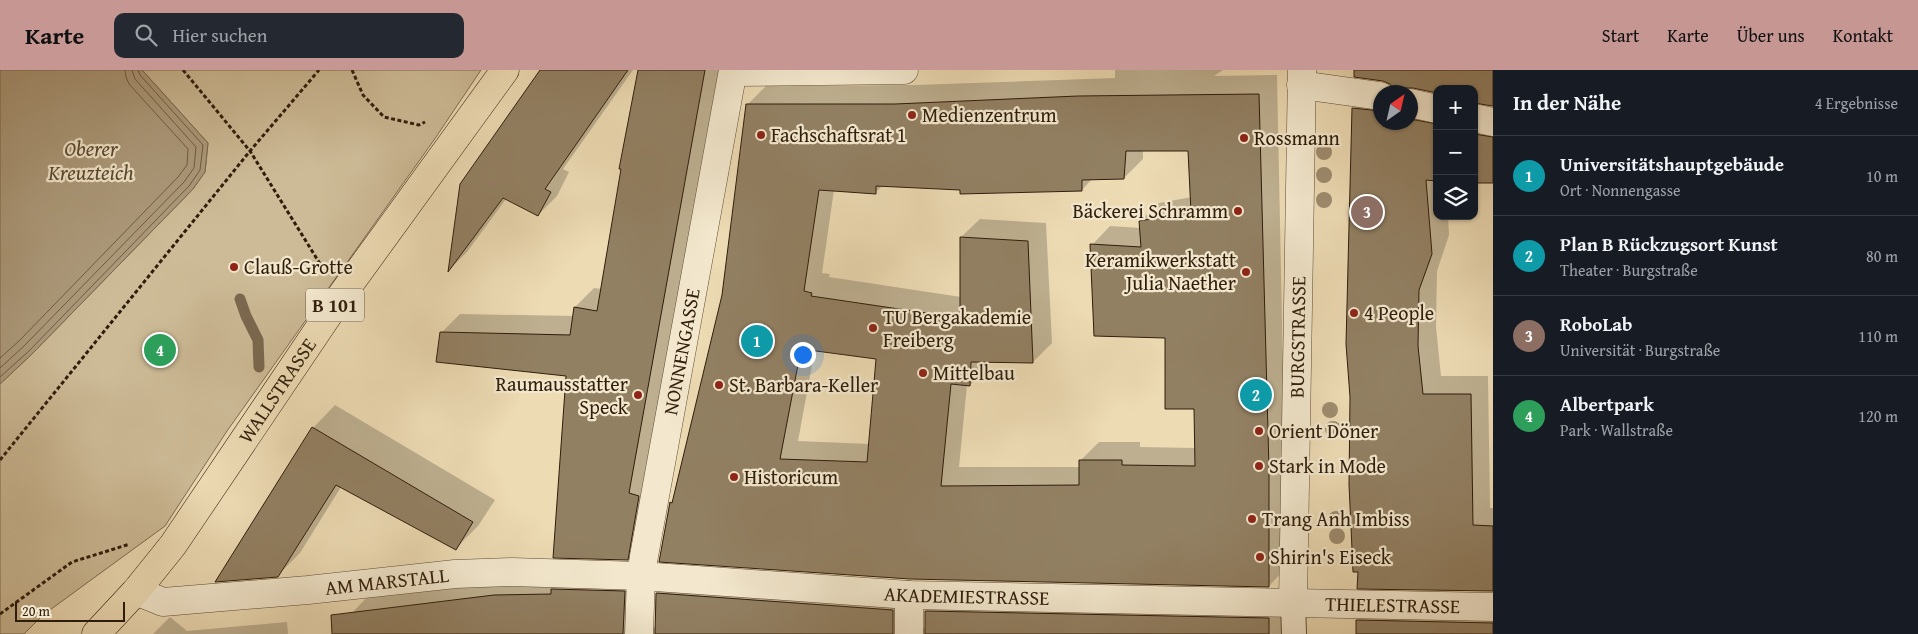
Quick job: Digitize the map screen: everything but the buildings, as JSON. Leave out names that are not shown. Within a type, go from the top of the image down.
[{"type":"main road","name":"WALLSTRASSE","points":[[96,634],[136,591],[173,545],[341,296],[505,70]]},
{"type":"street","points":[[733,71],[904,70]]},
{"type":"street","name":"NONNENGASSE","points":[[638,634],[641,576],[733,71]]},
{"type":"street","points":[[1302,78],[1373,94]]},
{"type":"street","name":"BURGSTRASSE","points":[[1294,634],[1302,78]]},
{"type":"street","points":[[1418,105],[1433,108]]},
{"type":"street","points":[[1478,119],[1493,122]]},
{"type":"street","name":"AM MARSTALL","points":[[136,591],[163,602],[327,588],[455,574],[512,572],[641,576]]},
{"type":"street","name":"AKADEMIESTRASSE","points":[[641,576],[909,595],[1293,603]]},
{"type":"street","points":[[909,595],[909,634]]},
{"type":"street","name":"THIELESTRASSE","points":[[1293,603],[1493,607]]},
{"type":"path","points":[[183,70],[250,151],[341,296]]},
{"type":"path","points":[[0,460],[250,151],[319,70]]},
{"type":"path","points":[[352,70],[363,95],[384,117],[419,124],[427,120]]},
{"type":"path","points":[[0,614],[72,562],[156,535],[173,545]]},
{"type":"shaded area","points":[[142,70],[481,70],[434,140],[227,431],[165,526],[43,615],[24,634],[0,634],[0,384],[32,354],[193,189],[205,172],[208,143]]},
{"type":"water","name":"Oberer Kreuzteich","points":[[0,70],[142,70],[208,143],[205,172],[193,189],[32,354],[0,384]]},
{"type":"waterway","points":[[240,299],[258,340],[259,367]]},
{"type":"place","name":"Medienzentrum","points":[[912,115]]},
{"type":"place","name":"Fachschaftsrat 1","points":[[761,135]]},
{"type":"place","name":"Rossmann","points":[[1244,138]]},
{"type":"place","name":"Bäckerei Schramm","points":[[1238,211]]},
{"type":"place","name":"RoboLab","points":[[1367,212]]},
{"type":"place","name":"Clauß-Grotte","points":[[234,267]]},
{"type":"place","name":"Keramikwerkstatt Julia Naether","points":[[1246,272]]},
{"type":"place","name":"4 People","points":[[1354,313]]},
{"type":"place","name":"TU Bergakademie Freiberg","points":[[873,328]]},
{"type":"place","name":"Universitätshauptgebäude","points":[[757,341]]},
{"type":"place","name":"Albertpark","points":[[160,350]]},
{"type":"place","name":"Mittelbau","points":[[923,373]]},
{"type":"place","name":"St. Barbara-Keller","points":[[719,385]]},
{"type":"place","name":"Raumausstatter Speck","points":[[638,395]]},
{"type":"place","name":"Plan B Rückzugsort Kunst","points":[[1256,395]]},
{"type":"place","name":"Orient Döner","points":[[1259,431]]},
{"type":"place","name":"Stark in Mode","points":[[1259,466]]},
{"type":"place","name":"Historicum","points":[[734,477]]},
{"type":"place","name":"Trang Anh Imbiss","points":[[1252,519]]},
{"type":"place","name":"Shirin's Eiseck","points":[[1260,557]]}]
